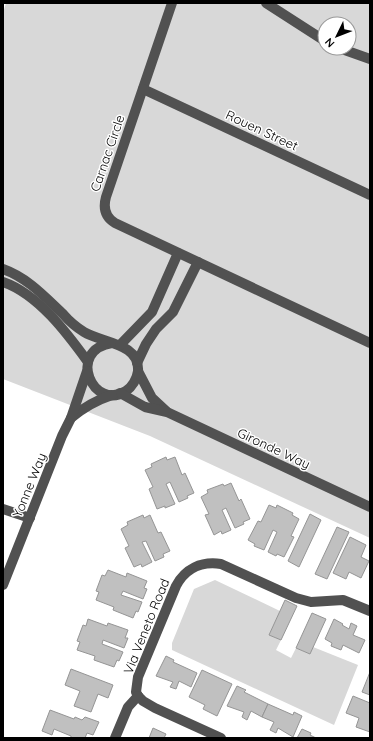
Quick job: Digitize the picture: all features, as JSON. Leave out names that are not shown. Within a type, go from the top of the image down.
[{"type":"street","name":"Carnac Circle","points":[[172,3],[106,197],[104,208],[108,218],[115,223],[178,253],[369,340]]},
{"type":"street","points":[[266,3],[317,37]]},
{"type":"street","points":[[357,54],[370,59]]},
{"type":"street","name":"Rouen Street","points":[[143,88],[370,195]]},
{"type":"street","points":[[167,412],[145,407],[116,394],[107,394],[99,391],[88,379],[87,366],[91,355],[97,349],[104,345],[116,344],[152,312],[178,253]]},
{"type":"street","points":[[116,394],[131,387],[136,379],[138,367],[146,344],[156,329],[173,312],[198,262]]},
{"type":"street","points":[[3,269],[19,276],[31,284],[82,331],[94,337],[128,349],[133,355],[152,398],[167,412]]},
{"type":"street","points":[[3,282],[17,287],[27,293],[67,333],[87,366]]},
{"type":"street","name":"Yonne Way","points":[[3,585],[62,436],[71,418],[87,366]]},
{"type":"street","name":"Yonne Way","points":[[71,418],[82,408],[91,403],[116,394]]},
{"type":"street","name":"Gironde Way","points":[[167,412],[370,507]]},
{"type":"street","points":[[3,509],[30,518]]},
{"type":"street","name":"Via Veneto Road","points":[[138,696],[136,692],[138,678],[176,586],[181,577],[188,571],[204,564],[212,562],[220,564],[296,598],[315,602],[343,600],[370,611]]},
{"type":"street","points":[[115,738],[128,707],[138,696],[143,701],[155,708],[221,738]]},
{"type":"shaded area","points":[[6,3],[370,3],[370,538],[150,436],[3,379],[3,13]]},
{"type":"shaded area","points":[[215,580],[280,611],[269,635],[281,640],[276,650],[291,658],[296,648],[310,654],[313,647],[358,665],[334,725],[172,650],[172,643],[194,589]]},
{"type":"building","points":[[166,457],[167,460],[175,457],[182,475],[185,473],[194,493],[187,496],[188,498],[179,502],[170,482],[166,484],[175,504],[157,509],[149,489],[153,487],[145,470],[152,467],[151,464]]},
{"type":"building","points":[[231,483],[239,501],[241,499],[250,519],[243,522],[244,524],[235,528],[226,508],[222,510],[231,530],[222,534],[221,531],[214,535],[205,515],[209,514],[201,497],[208,493],[207,490],[223,484],[224,486]]},
{"type":"building","points":[[269,505],[276,508],[277,505],[293,513],[292,515],[299,519],[291,536],[294,537],[284,557],[277,554],[276,556],[268,552],[277,532],[273,530],[264,550],[254,546],[255,544],[248,540],[258,521],[261,522]]},
{"type":"building","points":[[310,514],[321,520],[299,567],[288,561]]},
{"type":"building","points":[[143,515],[144,518],[150,515],[158,533],[161,532],[170,551],[163,554],[164,557],[155,561],[146,541],[142,542],[152,562],[142,567],[141,564],[134,567],[125,548],[129,546],[121,529],[128,525],[127,522]]},
{"type":"building","points":[[337,527],[349,532],[327,579],[315,574]]},
{"type":"building","points":[[350,537],[366,545],[361,557],[369,561],[361,578],[349,572],[346,579],[333,573]]},
{"type":"building","points":[[108,570],[126,577],[127,573],[147,581],[144,588],[147,589],[143,599],[123,591],[121,595],[142,602],[138,612],[136,611],[133,618],[113,610],[114,607],[96,600],[99,592],[96,591],[102,575],[105,576]]},
{"type":"building","points":[[285,600],[297,606],[281,640],[269,635]]},
{"type":"building","points":[[312,613],[326,619],[310,654],[296,648]]},
{"type":"building","points":[[88,619],[107,626],[108,623],[128,630],[125,638],[128,638],[124,648],[103,640],[102,644],[123,652],[119,661],[117,660],[114,667],[94,660],[95,656],[77,650],[80,642],[77,641],[83,625],[86,626]]},
{"type":"building","points":[[334,619],[349,629],[351,623],[357,626],[353,635],[365,640],[359,653],[343,645],[341,650],[331,646],[332,643],[325,639]]},
{"type":"building","points":[[166,656],[174,660],[173,662],[197,673],[191,687],[179,681],[176,689],[170,687],[173,682],[156,676]]},
{"type":"building","points":[[71,669],[113,685],[108,698],[98,694],[91,712],[74,706],[80,691],[65,685]]},
{"type":"building","points":[[202,670],[232,684],[217,716],[203,709],[205,705],[189,697]]},
{"type":"building","points":[[370,672],[370,695],[362,692]]},
{"type":"building","points":[[237,686],[246,690],[244,692],[268,704],[262,717],[251,711],[247,720],[242,717],[244,712],[227,706]]},
{"type":"building","points":[[353,696],[370,703],[370,732],[356,727],[359,718],[346,713]]},
{"type":"building","points":[[268,704],[293,715],[294,712],[302,716],[293,737],[278,728],[276,733],[270,730],[274,722],[262,717]]},
{"type":"building","points":[[50,710],[74,719],[75,717],[82,720],[85,717],[99,722],[93,735],[87,733],[85,738],[71,738],[71,736],[54,729],[52,735],[42,731]]},
{"type":"building","points":[[153,728],[166,734],[164,738],[149,738]]},
{"type":"building","points":[[302,729],[311,733],[310,735],[316,738],[297,738]]}]
